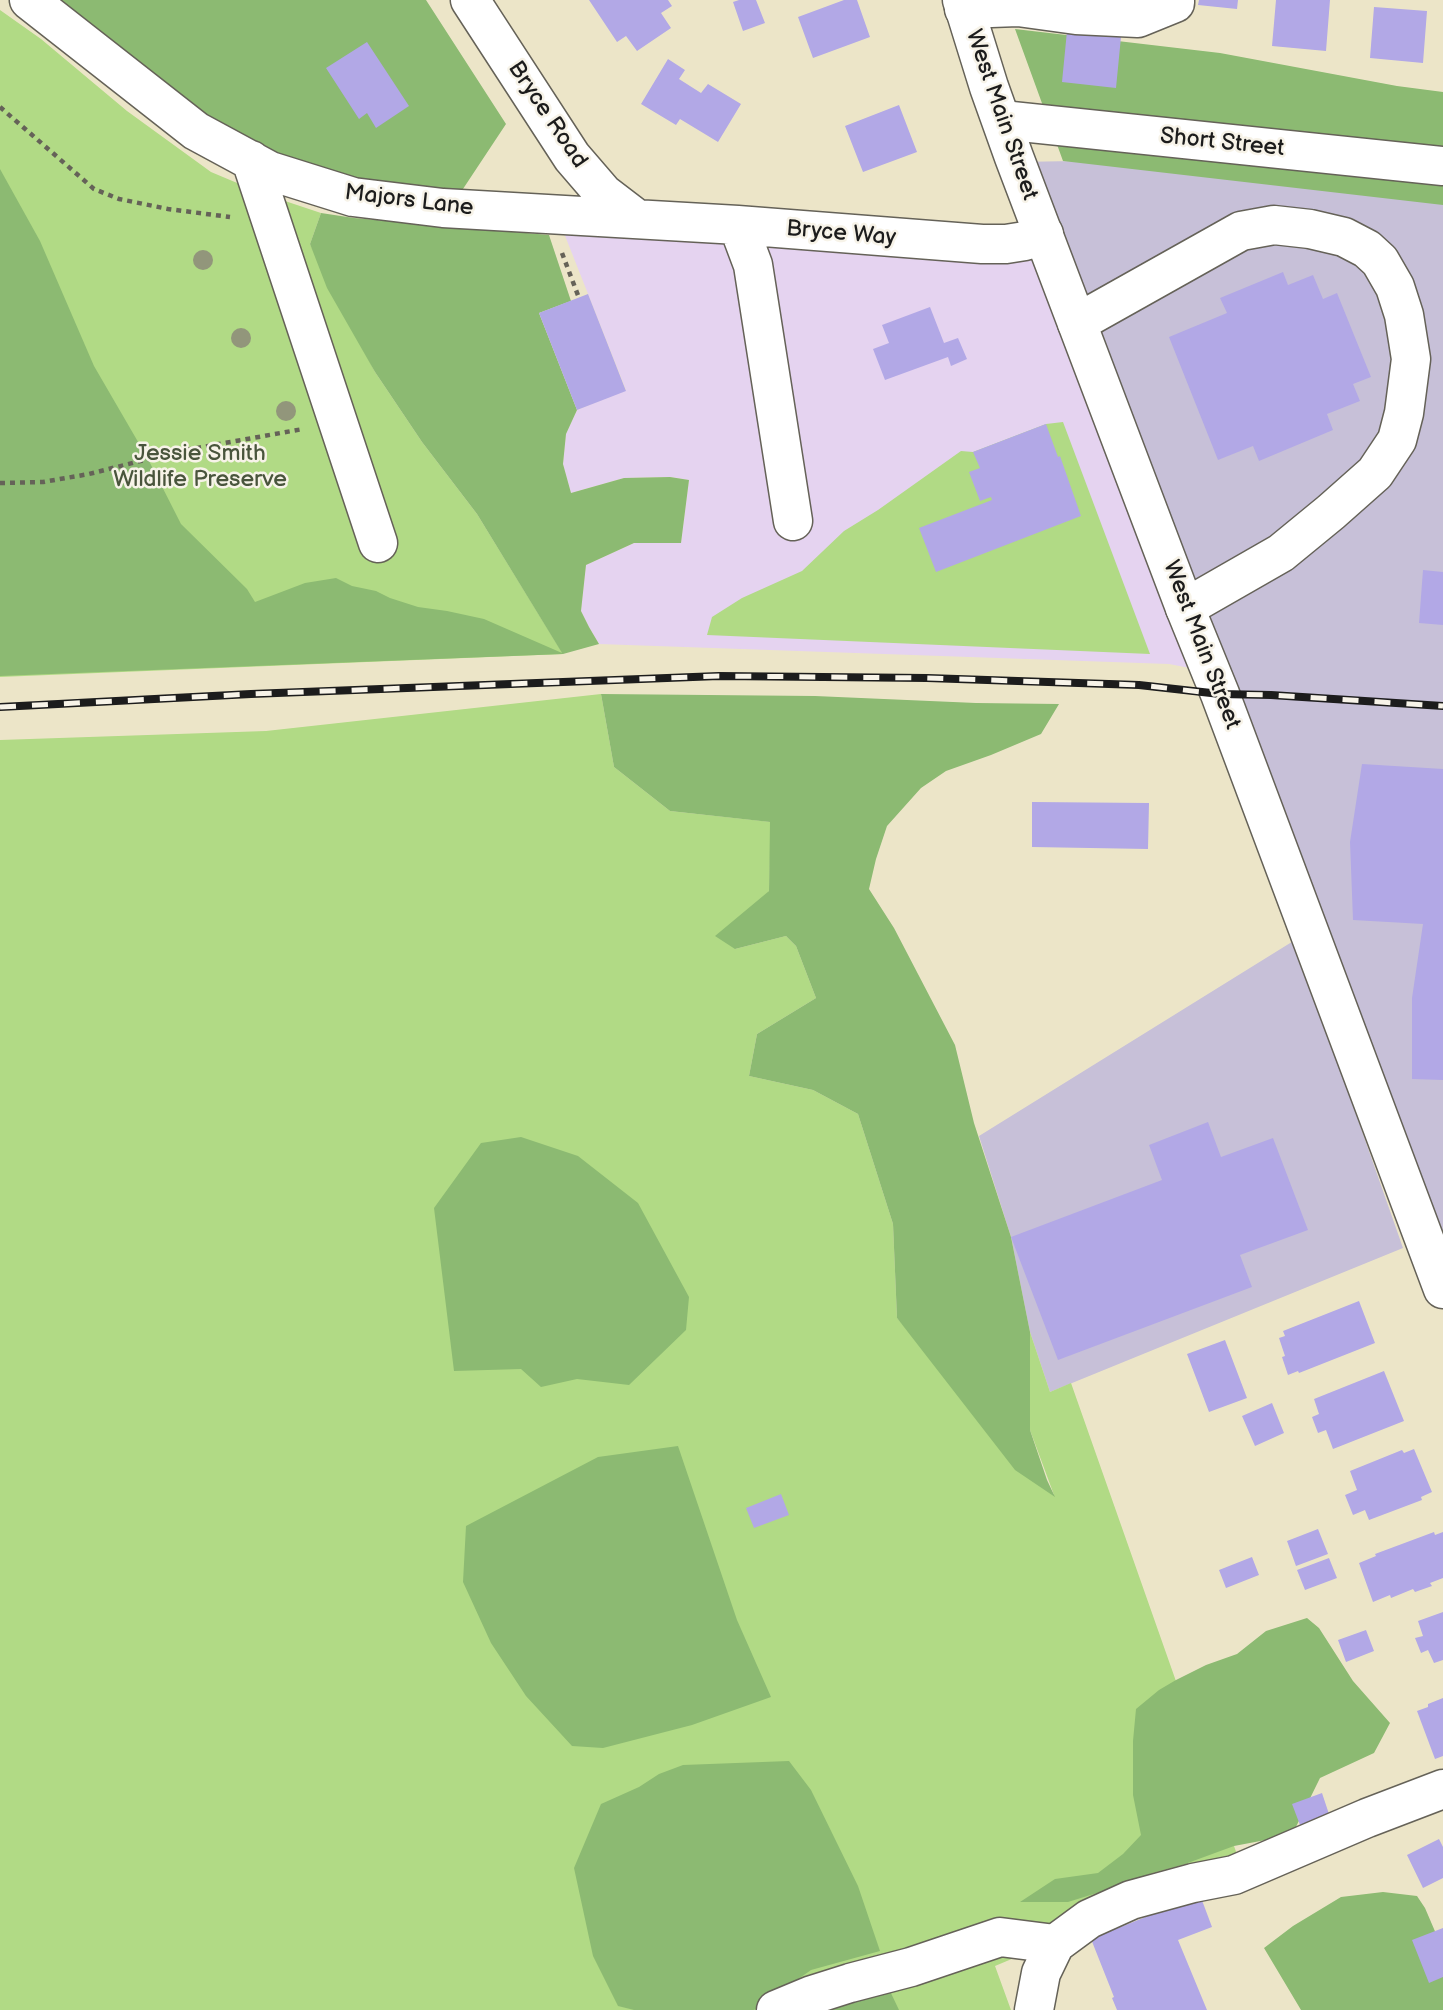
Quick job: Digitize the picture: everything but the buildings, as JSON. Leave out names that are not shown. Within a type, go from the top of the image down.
[{"type":"street","name":"Majors Lane","points":[[29,0],[196,131],[270,170],[353,197],[443,208],[638,219]]},
{"type":"street","name":"Bryce Road","points":[[470,0],[572,157],[603,193],[638,219]]},
{"type":"street","points":[[963,4],[1139,18],[1175,3],[1175,0]]},
{"type":"street","name":"West Main Street","points":[[963,4],[989,87],[1077,323],[1220,694],[1443,1289]]},
{"type":"street","name":"Short Street","points":[[1002,120],[1443,166]]},
{"type":"street","points":[[251,160],[378,543]]},
{"type":"street","name":"Bryce Way","points":[[638,219],[982,244],[1025,241],[1044,234]]},
{"type":"street","points":[[738,225],[753,265],[793,521]]},
{"type":"street","points":[[1077,323],[1241,231],[1274,225],[1310,229],[1344,237],[1367,249],[1380,261],[1395,287],[1404,314],[1410,359],[1404,414],[1397,440],[1375,473],[1331,513],[1280,553],[1185,608]]},
{"type":"street","points":[[1034,2010],[1041,1973],[1055,1944],[1089,1919],[1131,1900],[1192,1883],[1234,1875],[1367,1818],[1443,1789]]},
{"type":"street","points":[[776,2010],[812,1995],[911,1967],[1000,1937],[1055,1944]]},
{"type":"path","points":[[0,107],[94,189],[119,199],[168,209],[239,218]]},
{"type":"path","points":[[562,253],[579,298]]},
{"type":"path","points":[[0,483],[43,482],[89,474],[180,451],[304,429]]},
{"type":"shaded area","points":[[1075,161],[1443,204],[1443,1289],[1016,162]]},
{"type":"shaded area","points":[[560,223],[1039,244],[1195,669],[1169,664],[599,644],[581,611],[586,565],[634,543],[681,543],[689,480],[670,477],[624,478],[571,493],[563,464],[566,434],[577,410],[626,390]]},
{"type":"shaded area","points":[[1295,940],[1403,1248],[1050,1392],[1030,1332],[1011,1237],[979,1136]]},
{"type":"green space","points":[[45,0],[426,0],[506,124],[457,198],[357,181],[272,155],[200,115]]},
{"type":"green space","name":"Jessie Smith Wildlife Preserve","points":[[0,10],[41,39],[127,111],[211,172],[261,193],[321,213],[310,244],[375,372],[422,442],[477,514],[563,654],[0,677]]},
{"type":"green space","points":[[1015,29],[1220,53],[1443,92],[1443,205],[1063,161]]},
{"type":"green space","points":[[0,169],[40,241],[94,366],[148,459],[181,524],[247,589],[255,602],[305,583],[336,578],[352,586],[376,591],[418,607],[484,619],[562,653],[477,514],[422,442],[375,372],[327,288],[310,244],[321,213],[549,235],[571,301],[539,313],[577,410],[566,434],[563,464],[571,493],[624,478],[670,477],[689,480],[681,543],[634,543],[586,565],[581,611],[599,644],[563,654],[0,676]]},
{"type":"green space","points":[[1063,422],[1150,654],[707,635],[712,617],[742,598],[802,571],[844,531],[961,451],[973,452],[1046,424]]},
{"type":"green space","points":[[601,694],[614,767],[670,811],[771,822],[769,891],[735,949],[786,936],[796,946],[816,998],[757,1034],[749,1076],[813,1090],[858,1114],[893,1224],[897,1318],[1054,1495],[1030,1430],[1030,1332],[1050,1392],[1071,1383],[1240,1863],[995,1966],[1011,2010],[0,2010],[0,740],[266,731]]},
{"type":"green space","points":[[601,694],[815,696],[1059,704],[1041,734],[946,771],[921,788],[887,826],[869,889],[894,928],[955,1045],[974,1123],[1011,1237],[1030,1332],[1030,1430],[1055,1497],[1015,1470],[897,1318],[893,1224],[858,1114],[813,1090],[749,1076],[757,1034],[816,998],[796,946],[786,936],[735,949],[715,936],[769,891],[770,822],[670,811],[614,767]]},
{"type":"green space","points":[[521,1137],[578,1156],[638,1203],[689,1297],[686,1330],[629,1385],[577,1379],[541,1387],[521,1369],[454,1371],[434,1208],[481,1143]]},
{"type":"green space","points":[[678,1446],[737,1620],[771,1697],[692,1725],[603,1748],[572,1746],[526,1696],[491,1643],[463,1582],[466,1526],[598,1457]]},
{"type":"green space","points":[[1307,1618],[1319,1628],[1353,1681],[1390,1723],[1374,1753],[1320,1778],[1292,1835],[1234,1846],[1068,1902],[1020,1902],[1055,1879],[1098,1873],[1123,1854],[1141,1835],[1133,1795],[1136,1709],[1176,1680],[1237,1654],[1266,1631]]},
{"type":"green space","points":[[789,1761],[811,1790],[858,1886],[880,1951],[811,1970],[754,2010],[634,2010],[618,2006],[593,1956],[574,1868],[601,1804],[639,1787],[659,1774],[683,1765]]},
{"type":"green space","points":[[1383,1892],[1417,1896],[1425,1908],[1443,1950],[1443,2010],[1301,2010],[1264,1948],[1293,1926],[1341,1897]]},
{"type":"green space","points":[[889,1989],[899,2010],[811,2010]]},
{"type":"railway","points":[[0,707],[251,694],[719,676],[927,678],[1139,685],[1220,694],[1443,706]]}]
